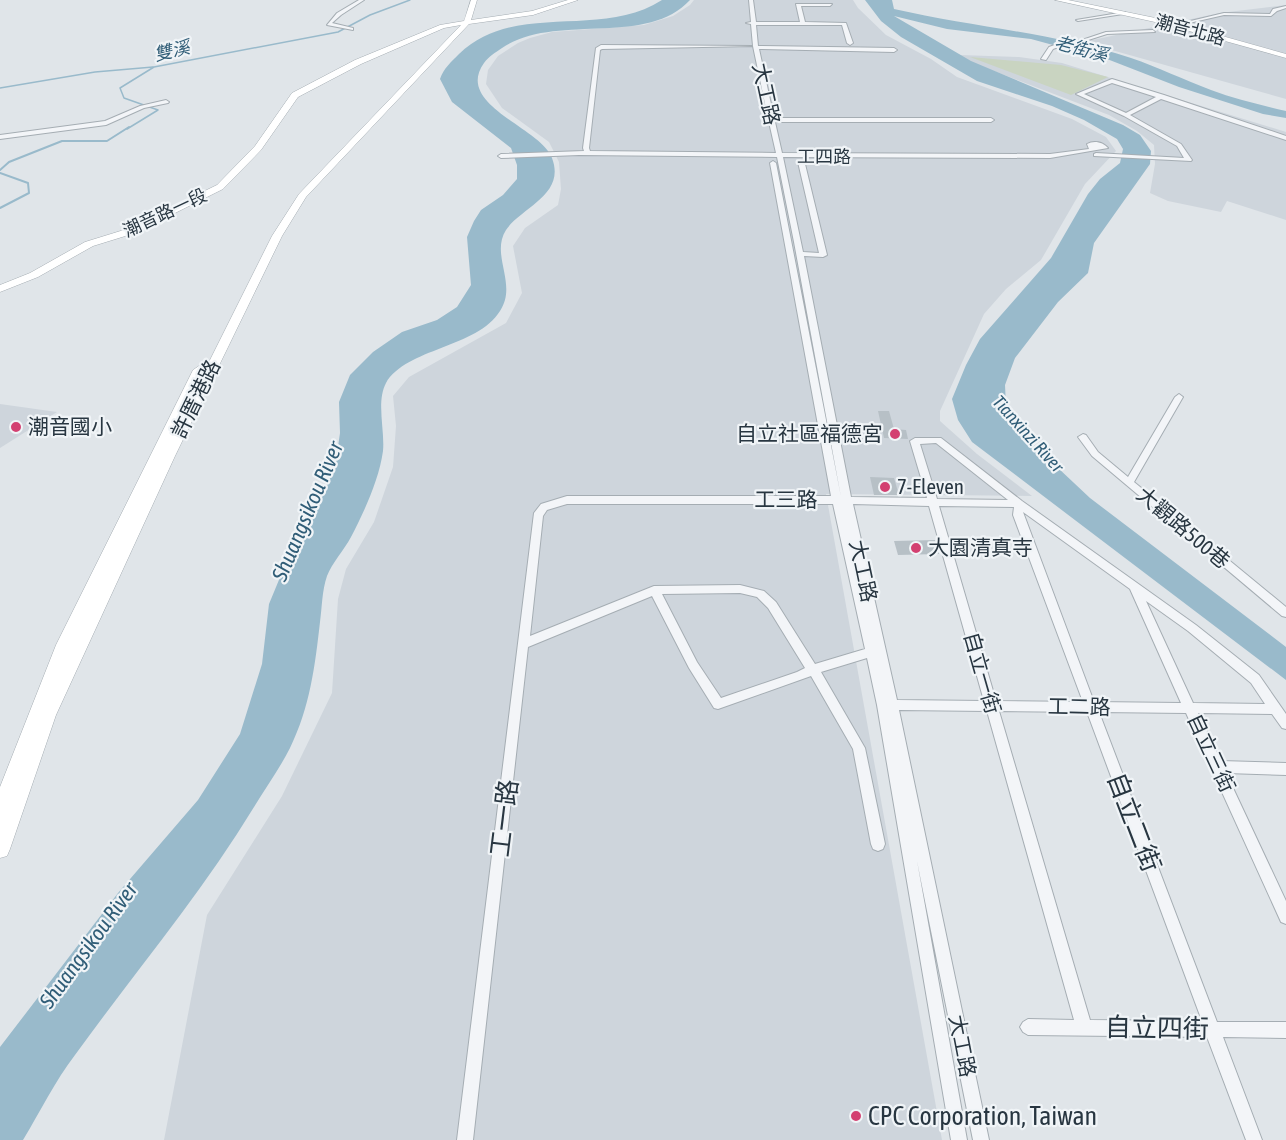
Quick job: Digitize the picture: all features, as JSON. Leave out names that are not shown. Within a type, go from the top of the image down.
[{"type":"street","points":[[347,29],[329,24],[339,14],[362,0]]},
{"type":"street","name":"許厝港路","points":[[462,23],[466,0]]},
{"type":"street","name":"許厝港路","points":[[0,810],[47,715],[202,375],[277,236],[308,186],[462,23],[474,0]]},
{"type":"street","name":"潮音路一段","points":[[0,290],[34,275],[89,244],[131,231],[220,187],[258,148],[295,95],[376,53],[426,32],[462,23],[533,13],[575,0]]},
{"type":"street","name":"大工路","points":[[744,0],[751,23]]},
{"type":"street","name":"大工路","points":[[751,0],[753,46],[842,500],[981,1140]]},
{"type":"street","name":"潮音北路","points":[[1059,0],[1149,18],[1286,56]]},
{"type":"street","points":[[803,24],[798,5],[830,5]]},
{"type":"street","points":[[1176,25],[1224,14],[1271,15],[1275,10],[1286,7]]},
{"type":"street","points":[[1078,20],[1123,13]]},
{"type":"street","points":[[1135,30],[1149,18]]},
{"type":"street","points":[[751,23],[844,24],[850,44]]},
{"type":"street","points":[[1044,59],[1051,48],[1071,41],[1082,42],[1106,33],[1153,31]]},
{"type":"street","points":[[588,153],[586,148],[598,49],[601,47],[753,46],[894,50]]},
{"type":"street","points":[[801,254],[823,255],[801,162],[1040,163],[1100,155],[1189,160],[1179,145],[1126,115],[1079,94],[1113,81],[1286,138]]},
{"type":"street","points":[[1126,115],[1162,96]]},
{"type":"street","points":[[0,137],[106,123],[142,107],[166,102]]},
{"type":"street","points":[[768,120],[992,120]]},
{"type":"street","name":"工四路","points":[[503,156],[588,153],[1037,157],[1092,149]]},
{"type":"street","name":"大工路","points":[[775,156],[801,254],[842,500]]},
{"type":"street","points":[[798,242],[820,242]]},
{"type":"street","name":"大觀路500巷","points":[[1179,397],[1129,483],[1286,613]]},
{"type":"street","points":[[1083,437],[1095,454],[1129,483]]},
{"type":"street","name":"自立一街","points":[[1019,504],[938,440],[915,441],[1084,1027]]},
{"type":"street","name":"工三路","points":[[553,502],[567,500],[842,500],[1019,504]]},
{"type":"street","name":"工一路","points":[[465,1140],[525,644],[538,516],[544,507],[553,502]]},
{"type":"street","points":[[1019,504],[1192,628],[1255,679],[1286,724]]},
{"type":"street","name":"自立二街","points":[[1019,504],[1018,515],[1254,1140]]},
{"type":"street","points":[[525,644],[654,590],[740,589],[760,594],[772,605],[859,748],[878,844]]},
{"type":"street","name":"自立三街","points":[[1135,589],[1286,917]]},
{"type":"street","points":[[654,590],[693,665],[718,704],[801,676],[812,669],[875,651]]},
{"type":"street","name":"大工路","points":[[888,705],[959,1140]]},
{"type":"street","name":"工二路","points":[[888,705],[1276,709]]},
{"type":"street","name":"許厝港路","points":[[0,849],[30,746]]},
{"type":"street","points":[[1217,767],[1286,769]]},
{"type":"street","name":"自立四街","points":[[1028,1027],[1286,1030]]},
{"type":"shaded area","points":[[694,0],[853,0],[858,8],[886,35],[931,59],[957,77],[1072,119],[1106,137],[1116,151],[1085,184],[1041,260],[1006,289],[984,314],[940,411],[940,421],[977,454],[1032,496],[826,494],[942,1140],[164,1140],[207,915],[282,796],[332,693],[338,599],[346,569],[374,522],[393,467],[396,426],[393,396],[409,377],[506,323],[522,293],[513,246],[525,228],[558,205],[561,189],[559,162],[549,142],[502,108],[486,84],[488,70],[498,56],[530,38],[552,32],[644,25],[673,16]]},
{"type":"shaded area","points":[[1286,5],[1286,99],[1083,42],[1220,13]]},
{"type":"shaded area","points":[[960,55],[1019,57],[1062,63],[1286,132],[1286,220],[1227,201],[1221,212],[1168,201],[1150,193],[1155,164],[1154,145],[1137,131],[1109,115],[968,61]]},
{"type":"shaded area","name":"潮音國小","points":[[0,404],[57,412],[0,448]]},
{"type":"green space","points":[[970,57],[1061,65],[1108,77],[1071,95]]},
{"type":"water","name":"Shuangsikou River","points":[[662,0],[690,0],[671,14],[650,23],[548,32],[523,38],[502,48],[484,63],[478,78],[480,91],[502,115],[544,147],[552,158],[555,171],[548,191],[513,222],[506,230],[502,240],[502,259],[506,280],[505,301],[500,311],[489,323],[475,333],[409,362],[396,371],[386,383],[381,407],[383,451],[378,473],[356,527],[327,576],[311,686],[297,733],[290,748],[212,871],[68,1065],[23,1140],[0,1140],[0,1047],[118,893],[198,800],[240,734],[262,664],[269,604],[293,546],[317,509],[335,467],[340,433],[339,402],[350,375],[373,352],[402,332],[437,320],[457,307],[471,285],[467,237],[474,221],[481,210],[503,195],[517,179],[517,165],[511,148],[452,102],[440,79],[448,65],[481,38],[506,28],[612,18],[638,12]]},
{"type":"water","name":"老街溪","points":[[865,0],[892,0],[894,9],[1102,49],[1220,93],[1286,111],[1286,118],[1263,114],[1179,87],[1107,59],[1031,39],[947,29],[894,16],[971,61],[1123,125],[1140,135],[1151,151],[1150,164],[1094,243],[1088,273],[1058,302],[1015,358],[1005,385],[1006,406],[1025,437],[1090,498],[1286,647],[1286,680],[972,442],[958,420],[952,399],[980,339],[1051,258],[1088,194],[1100,179],[1120,163],[1123,149],[1117,139],[1084,120],[1052,106],[977,81],[901,37],[881,21]]},
{"type":"building","points":[[878,411],[889,411],[894,429],[906,430],[908,439],[884,438]]},
{"type":"building","name":"7-Eleven","points":[[870,477],[894,478],[899,495],[874,495]]},
{"type":"building","name":"大園清真寺","points":[[935,540],[939,554],[898,555],[894,541]]},
{"type":"waterway","name":"雙溪","points":[[127,129],[158,110],[124,98],[120,88],[154,67],[338,32],[370,15],[410,0]]},
{"type":"waterway","points":[[0,88],[95,72],[153,67]]},
{"type":"waterway","name":"雙溪","points":[[0,170],[9,162],[62,141],[107,141],[129,127]]},
{"type":"waterway","name":"雙溪","points":[[0,173],[28,183],[29,193],[0,208]]},
{"type":"place","name":"潮音國小","points":[[16,427]]},
{"type":"place","name":"自立社區福德宮","points":[[895,434]]},
{"type":"place","name":"7-Eleven","points":[[885,487]]},
{"type":"place","name":"大園清真寺","points":[[916,548]]},
{"type":"place","name":"CPC Corporation, Taiwan","points":[[856,1116]]},
{"type":"water label","name":"Tianxinzi River","points":[[1028,434]]}]
